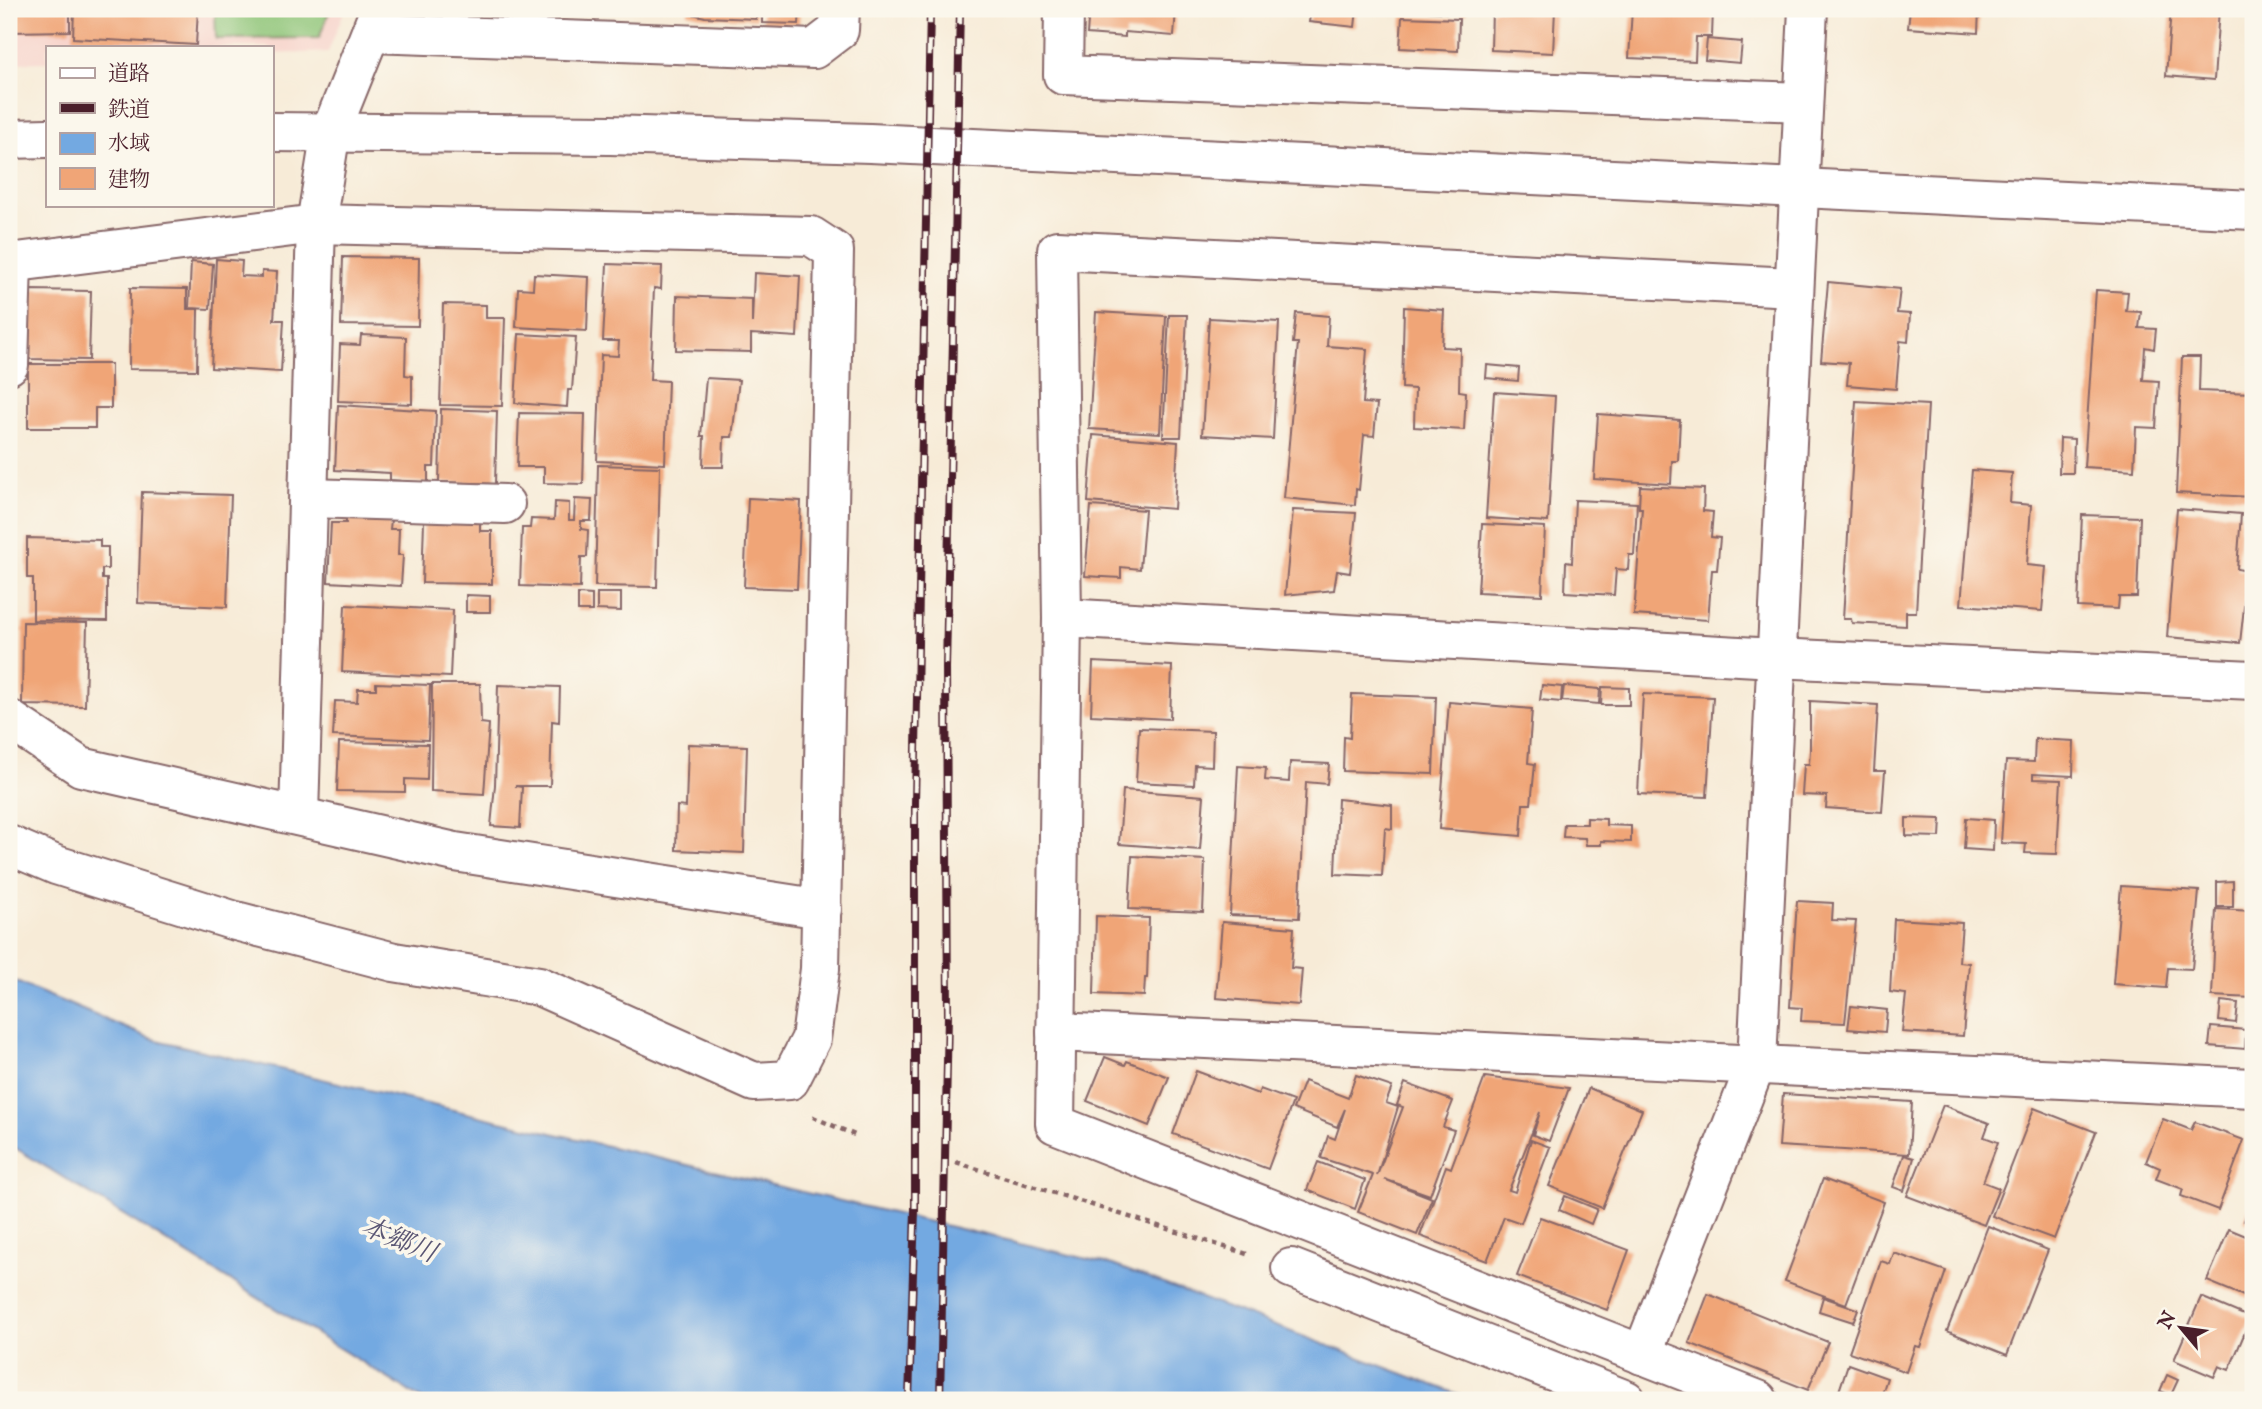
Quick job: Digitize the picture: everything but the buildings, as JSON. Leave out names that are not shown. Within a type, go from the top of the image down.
[{"type":"street","points":[[299,816],[316,224],[331,131],[376,21],[814,49],[839,30],[839,9]]},
{"type":"street","points":[[1064,9],[1063,75],[1803,102]]},
{"type":"street","points":[[1642,1355],[1757,1062],[1808,9]]},
{"type":"street","points":[[273,132],[610,135],[843,142],[2253,210]]},
{"type":"street","points":[[9,139],[46,138]]},
{"type":"street","points":[[9,365],[11,262],[316,224],[811,236],[834,251],[820,969],[811,1039],[790,1080],[754,1082],[538,986],[394,962],[232,920],[55,865],[9,845]]},
{"type":"street","points":[[1758,1400],[1055,1124],[1062,618],[1057,250],[1794,287]]},
{"type":"street","points":[[309,498],[505,504]]},
{"type":"street","points":[[1062,618],[1775,659],[2253,680]]},
{"type":"street","points":[[9,719],[80,767],[455,852],[822,909]]},
{"type":"street","points":[[1056,1032],[1757,1062],[2253,1088]]},
{"type":"street","points":[[1291,1268],[1626,1400]]},
{"type":"path","points":[[956,1162],[1291,1268]]},
{"type":"shaded area","points":[[9,9],[345,9],[328,52],[273,54],[273,46],[46,46],[46,62],[9,63]]},
{"type":"green space","points":[[215,9],[330,9],[319,38],[216,39]]},
{"type":"water","name":"本郷川","points":[[9,979],[152,1039],[1113,1265],[1473,1400],[423,1400],[9,1144]]},
{"type":"railway","points":[[909,1400],[915,1210],[915,803],[930,9]]},
{"type":"railway","points":[[940,1400],[948,1015],[946,668],[960,9]]}]
